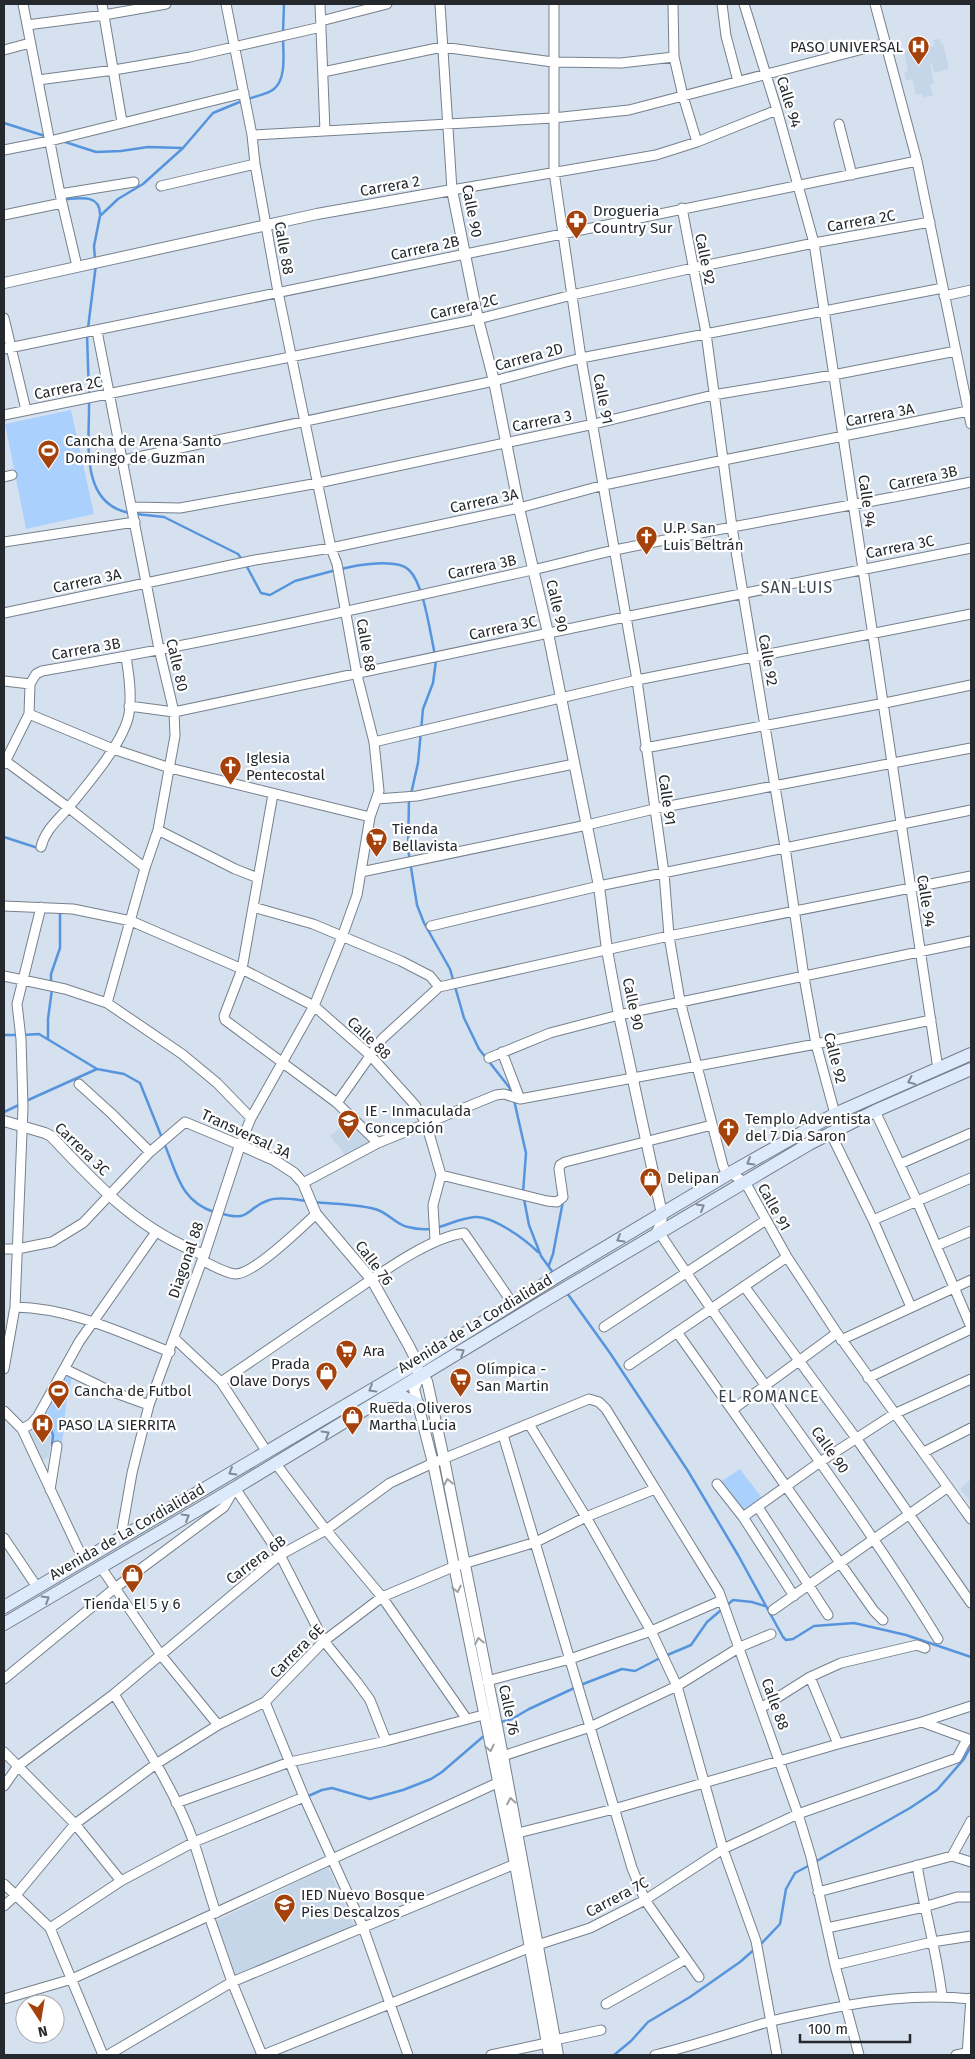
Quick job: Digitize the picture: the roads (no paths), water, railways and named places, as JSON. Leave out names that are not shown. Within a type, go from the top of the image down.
[{"type":"main road","name":"Avenida de La Cordialidad","points":[[4,1607],[121,1536],[416,1364],[564,1272],[730,1173],[835,1114],[971,1054]]},
{"type":"main road","name":"Avenida de La Cordialidad","points":[[4,1624],[276,1464],[657,1233],[830,1132],[971,1069]]},
{"type":"main road","points":[[388,1396],[401,1396],[418,1404]]},
{"type":"street","points":[[23,4],[76,266]]},
{"type":"street","points":[[102,4],[122,122]]},
{"type":"street","points":[[27,25],[104,15],[166,4]]},
{"type":"street","name":"Calle 88","points":[[226,4],[252,135],[255,164],[278,292],[331,548],[346,611],[356,675],[374,742],[379,786],[377,799],[370,818],[358,894],[314,1006],[370,1055],[415,1106],[426,1123],[441,1175],[434,1205],[435,1240]]},
{"type":"street","points":[[320,4],[325,131]]},
{"type":"street","points":[[38,80],[114,70],[234,47],[294,33],[387,4]]},
{"type":"street","name":"Calle 90","points":[[440,4],[452,190],[478,318],[494,381],[519,508],[548,633],[599,886],[607,950],[619,1014],[648,1140],[662,1214]]},
{"type":"street","name":"Calle 91","points":[[554,4],[554,172],[581,358],[637,680],[664,873],[669,936],[680,1001],[712,1125],[725,1170],[745,1182],[786,1257],[868,1378],[924,1452],[971,1519]]},
{"type":"street","points":[[673,4],[674,57],[697,142]]},
{"type":"street","points":[[722,4],[726,36],[738,81]]},
{"type":"street","name":"Calle 94","points":[[744,4],[777,110],[814,243],[938,1068]]},
{"type":"street","points":[[875,4],[917,161],[971,424]]},
{"type":"street","points":[[4,50],[30,43]]},
{"type":"street","points":[[252,135],[553,118],[629,110],[886,43]]},
{"type":"street","points":[[323,72],[442,47],[553,62],[621,63],[674,57]]},
{"type":"street","points":[[4,150],[50,141],[122,122],[245,98]]},
{"type":"street","name":"Carrera 2","points":[[4,283],[96,261],[317,214],[656,155],[697,142],[777,110]]},
{"type":"street","points":[[839,124],[852,175]]},
{"type":"street","name":"Carrera 2B","points":[[7,348],[917,161]]},
{"type":"street","points":[[161,186],[255,164]]},
{"type":"street","points":[[4,215],[134,182]]},
{"type":"street","name":"Calle 92","points":[[682,208],[706,333],[732,527],[786,847],[804,977],[816,1044],[835,1114]]},
{"type":"street","name":"Carrera 2C","points":[[4,415],[478,318],[693,268],[930,222]]},
{"type":"street","name":"Carrera 2D","points":[[124,460],[494,381],[581,358],[825,311],[944,292],[971,290]]},
{"type":"street","points":[[4,318],[7,348],[26,410]]},
{"type":"street","name":"Calle 80","points":[[95,331],[124,460],[159,649],[174,712],[175,736],[158,830],[145,868],[107,1003]]},
{"type":"street","name":"Carrera 3","points":[[4,542],[134,514],[180,508],[318,483],[594,424],[714,395],[833,375],[956,351]]},
{"type":"street","name":"Carrera 3A","points":[[4,613],[234,564],[331,548],[519,508],[604,485],[968,411]]},
{"type":"street","name":"Carrera 3B","points":[[30,684],[36,674],[42,671],[126,657],[346,611],[533,570],[614,550],[854,506],[971,482]]},
{"type":"street","name":"Carrera 3C","points":[[129,706],[174,712],[625,617],[971,548]]},
{"type":"street","points":[[374,742],[637,680],[753,659],[971,614]]},
{"type":"street","points":[[41,847],[46,832],[69,808],[114,749],[125,726],[129,706],[129,679],[126,657]]},
{"type":"street","points":[[4,680],[30,684],[29,714],[4,762],[69,808],[145,868]]},
{"type":"street","points":[[645,748],[884,704],[971,685]]},
{"type":"street","points":[[29,714],[114,749],[170,768],[370,818]]},
{"type":"street","points":[[361,872],[416,862],[775,784],[971,748]]},
{"type":"street","points":[[377,799],[417,796],[574,764]]},
{"type":"street","points":[[273,794],[242,969],[225,1013],[225,1020],[337,1103],[378,1143]]},
{"type":"street","points":[[431,926],[599,886],[971,810]]},
{"type":"street","points":[[158,830],[235,869],[258,878]]},
{"type":"street","points":[[337,1103],[382,1039],[439,987],[669,936],[971,876]]},
{"type":"street","points":[[4,906],[74,909],[131,921],[242,969],[314,1006]]},
{"type":"street","points":[[4,1369],[16,1307],[23,1107],[18,1004],[41,907]]},
{"type":"street","points":[[253,907],[313,924],[401,961],[430,976],[439,987]]},
{"type":"street","points":[[489,1058],[550,1033],[619,1014],[971,941]]},
{"type":"street","points":[[4,976],[57,988],[107,1003],[182,1054],[217,1083],[251,1118]]},
{"type":"street","name":"Diagonal 88","points":[[121,1536],[132,1473],[149,1405],[170,1352],[240,1146],[251,1118],[314,1006]]},
{"type":"street","points":[[303,1183],[378,1143],[488,1098],[504,1094],[520,1099],[816,1044],[931,1020]]},
{"type":"street","points":[[502,1052],[520,1099]]},
{"type":"street","points":[[4,1249],[17,1249],[52,1242],[83,1222],[150,1152],[80,1084]]},
{"type":"street","points":[[868,1378],[971,1328],[917,1201],[875,1111]]},
{"type":"street","name":"Carrera 3C","points":[[4,1121],[45,1132],[107,1195],[156,1232],[203,1258]]},
{"type":"street","name":"Transversal 3A","points":[[150,1152],[185,1122],[274,1160],[294,1173]]},
{"type":"street","points":[[441,1175],[553,1202],[560,1201],[563,1197],[560,1165],[570,1160],[712,1125]]},
{"type":"street","points":[[830,1132],[873,1220],[911,1307]]},
{"type":"street","points":[[900,1164],[971,1133]]},
{"type":"street","name":"Calle 76","points":[[294,1173],[303,1183],[314,1211],[372,1280],[409,1346],[416,1364],[419,1377],[414,1389],[432,1463],[497,1783],[513,1834],[535,1945],[551,2042],[549,2055]]},
{"type":"street","points":[[873,1220],[971,1178]]},
{"type":"street","points":[[203,1258],[235,1274],[245,1272],[280,1247],[314,1211]]},
{"type":"street","points":[[657,1233],[661,1224],[662,1214]]},
{"type":"street","points":[[604,1327],[766,1220]]},
{"type":"street","points":[[936,1246],[971,1231]]},
{"type":"street","points":[[22,1430],[38,1416],[79,1342],[156,1232]]},
{"type":"street","points":[[221,1382],[372,1280],[435,1240],[464,1233],[513,1304]]},
{"type":"street","name":"Calle 90","points":[[657,1233],[875,1539],[938,1639]]},
{"type":"street","points":[[629,1365],[786,1257]]},
{"type":"street","points":[[732,1410],[798,1361],[839,1336],[971,1280]]},
{"type":"street","points":[[744,1286],[856,1438],[971,1603]]},
{"type":"street","points":[[16,1307],[39,1308],[93,1321],[170,1352]]},
{"type":"street","points":[[677,1332],[874,1611],[883,1620]]},
{"type":"street","points":[[174,1338],[221,1382],[267,1452]]},
{"type":"street","points":[[65,1369],[110,1391],[149,1405]]},
{"type":"street","name":"Calle 76","points":[[419,1377],[427,1381],[444,1459],[503,1756],[515,1864],[535,1945]]},
{"type":"street","points":[[743,1517],[820,1462],[894,1414],[971,1379]]},
{"type":"street","name":"Calle 88","points":[[589,1399],[599,1402],[606,1409],[719,1592],[798,1814],[811,1857],[826,1928],[859,2055]]},
{"type":"street","name":"Carrera 6B","points":[[4,1786],[18,1766],[114,1694],[280,1555],[326,1530],[390,1483],[432,1463],[589,1399]]},
{"type":"street","points":[[4,1412],[22,1430],[83,1559]]},
{"type":"street","points":[[529,1424],[586,1517],[651,1631],[677,1686],[723,1849],[756,1941],[777,2055]]},
{"type":"street","points":[[924,1452],[971,1428]]},
{"type":"street","points":[[503,1435],[632,1868],[645,1900],[699,1977]]},
{"type":"street","points":[[50,1491],[57,1446]]},
{"type":"street","points":[[276,1464],[326,1530],[382,1597],[466,1718]]},
{"type":"street","points":[[718,1484],[743,1517],[794,1596]]},
{"type":"street","points":[[773,1610],[948,1487]]},
{"type":"street","points":[[4,1679],[115,1588],[224,1507],[235,1488],[280,1555],[324,1641],[370,1700],[386,1741]]},
{"type":"street","name":"Carrera 6E","points":[[4,1906],[16,1895],[75,1824],[156,1764],[218,1725],[265,1702],[324,1641],[382,1597],[464,1563],[536,1542],[586,1517],[655,1489]]},
{"type":"street","points":[[758,1507],[828,1615]]},
{"type":"street","points":[[4,1538],[37,1587]]},
{"type":"street","points":[[100,1566],[161,1655],[218,1725]]},
{"type":"street","points":[[487,1681],[570,1659],[651,1631],[722,1600]]},
{"type":"street","points":[[503,1756],[590,1727],[677,1686],[740,1647],[771,1634]]},
{"type":"street","points":[[761,1708],[810,1677],[841,1664],[917,1645],[924,1648]]},
{"type":"street","points":[[810,1677],[838,1744]]},
{"type":"street","points":[[114,1694],[156,1764],[194,1842],[232,1982],[262,2055]]},
{"type":"street","points":[[265,1702],[304,1797],[363,1927],[408,2055]]},
{"type":"street","points":[[513,1834],[704,1784],[838,1744],[922,1722],[971,1706]]},
{"type":"street","points":[[176,1803],[290,1762],[386,1741],[466,1718],[483,1715]]},
{"type":"street","points":[[922,1722],[969,1740]]},
{"type":"street","name":"Carrera 7C","points":[[262,2055],[535,1945],[590,1928],[645,1900],[723,1849],[798,1814],[957,1758],[969,1740]]},
{"type":"street","points":[[4,1752],[75,1824],[121,1880]]},
{"type":"street","points":[[4,1999],[72,1979],[497,1783]]},
{"type":"street","points":[[50,1928],[121,1880],[194,1842],[304,1797]]},
{"type":"street","points":[[952,1856],[971,1821]]},
{"type":"street","points":[[818,1892],[952,1856],[971,1862]]},
{"type":"street","points":[[108,2055],[232,1982],[515,1864]]},
{"type":"street","points":[[916,1865],[924,1907],[939,1966],[942,1996]]},
{"type":"street","points":[[4,1884],[50,1928],[103,2055]]},
{"type":"street","points":[[826,1928],[924,1907],[957,1897],[971,1897]]},
{"type":"street","points":[[835,1965],[932,1942],[971,1936]]},
{"type":"street","points":[[606,2004],[686,1958]]},
{"type":"street","points":[[655,2055],[693,2050],[770,2021],[846,2005],[922,1996],[942,1996],[971,1999],[969,2054],[956,2055]]},
{"type":"street","points":[[491,2055],[601,2030]]},
{"type":"street","name":"Calle 76","points":[[551,2042],[558,2055]]},
{"type":"waterway","points":[[283,32],[284,4]]},
{"type":"waterway","points":[[248,99],[269,92],[278,84],[283,72],[283,38]]},
{"type":"waterway","points":[[95,259],[94,246],[100,216],[118,199],[143,184],[183,148],[213,113],[242,101]]},
{"type":"waterway","points":[[4,123],[45,136]]},
{"type":"waterway","points":[[62,141],[96,152],[148,147],[182,148]]},
{"type":"waterway","points":[[67,199],[84,198],[94,201],[99,208],[100,214]]},
{"type":"waterway","points":[[88,328],[96,264]]},
{"type":"waterway","points":[[87,334],[89,396]]},
{"type":"waterway","points":[[89,401],[90,468],[94,484],[102,497],[113,507],[130,513]]},
{"type":"waterway","points":[[136,514],[164,517],[238,554],[243,561]]},
{"type":"waterway","points":[[341,569],[366,564],[386,563],[403,566],[409,570],[419,586],[429,622],[435,655]]},
{"type":"waterway","points":[[246,565],[261,593],[270,595],[295,581],[336,570]]},
{"type":"waterway","points":[[411,794],[418,763],[423,709],[433,683],[436,660]]},
{"type":"waterway","points":[[409,799],[408,849],[417,905],[424,923],[450,969],[464,1018],[479,1049],[512,1093]]},
{"type":"waterway","points":[[4,837],[38,848]]},
{"type":"waterway","points":[[51,983],[51,974],[60,948],[60,914]]},
{"type":"waterway","points":[[48,1038],[48,1019],[52,989]]},
{"type":"waterway","points":[[23,1035],[39,1034],[97,1069],[124,1074],[140,1083],[162,1138]]},
{"type":"waterway","points":[[4,1035],[17,1035]]},
{"type":"waterway","points":[[26,1101],[97,1069]]},
{"type":"waterway","points":[[514,1100],[526,1153],[523,1193]]},
{"type":"waterway","points":[[4,1112],[21,1104]]},
{"type":"waterway","points":[[164,1143],[181,1185],[194,1201],[214,1212]]},
{"type":"waterway","points":[[220,1213],[230,1216],[243,1215],[261,1203],[273,1199],[283,1198],[308,1201]]},
{"type":"waterway","points":[[524,1199],[529,1225],[541,1256]]},
{"type":"waterway","points":[[549,1265],[553,1254],[563,1201]]},
{"type":"waterway","points":[[314,1202],[371,1208],[382,1212],[404,1226],[418,1229],[436,1228],[466,1218],[475,1217],[491,1220],[508,1229],[538,1252]]},
{"type":"waterway","points":[[541,1256],[554,1274]]},
{"type":"waterway","points":[[567,1293],[610,1353],[688,1471],[786,1640],[793,1639],[814,1626],[854,1623],[906,1635],[971,1657]]},
{"type":"waterway","points":[[44,1411],[53,1435],[52,1445],[55,1448]]},
{"type":"waterway","points":[[665,1656],[691,1645],[707,1622],[733,1600],[752,1602],[765,1606]]},
{"type":"waterway","points":[[498,1723],[512,1719],[583,1684],[622,1669],[635,1671],[660,1658]]},
{"type":"waterway","points":[[306,1797],[332,1788],[370,1799],[403,1790],[431,1779],[442,1772],[485,1735]]},
{"type":"waterway","points":[[815,1862],[910,1808],[937,1790],[964,1759],[971,1746]]},
{"type":"waterway","points":[[760,1945],[780,1924],[786,1889],[795,1873],[810,1865]]},
{"type":"waterway","points":[[614,2055],[631,2041],[648,2022],[690,1997],[740,1962],[756,1948]]},
{"type":"place","name":"PASO UNIVERSAL","points":[[919,66]]},
{"type":"place","name":"Drogueria Country Sur","points":[[577,239]]},
{"type":"place","name":"Cancha de Arena Santo Domingo de Guzman","points":[[49,469]]},
{"type":"place","name":"U.P. San Luis Beltrán","points":[[647,556]]},
{"type":"place","name":"Iglesia Pentecostal","points":[[230,786]]},
{"type":"place","name":"Tienda Bellavista","points":[[376,857]]},
{"type":"place","name":"IE - Inmaculada Concepción","points":[[349,1139]]},
{"type":"place","name":"Templo Adventista del 7 Dia Saron","points":[[729,1147]]},
{"type":"place","name":"Delipan","points":[[651,1197]]},
{"type":"place","name":"Ara","points":[[347,1370]]},
{"type":"place","name":"Prada Olave Dorys","points":[[326,1392]]},
{"type":"place","name":"Olímpica - San Martin","points":[[460,1397]]},
{"type":"place","name":"Cancha de Futbol","points":[[58,1410]]},
{"type":"place","name":"Rueda Oliveros Martha Lucia","points":[[353,1436]]},
{"type":"place","name":"PASO LA SIERRITA","points":[[42,1444]]},
{"type":"place","name":"Tienda El 5 y 6","points":[[132,1594]]},
{"type":"place","name":"IED Nuevo Bosque Pies Descalzos","points":[[285,1923]]},
{"type":"district","name":"SAN LUIS","points":[[797,587]]},
{"type":"district","name":"EL ROMANCE","points":[[769,1396]]}]
